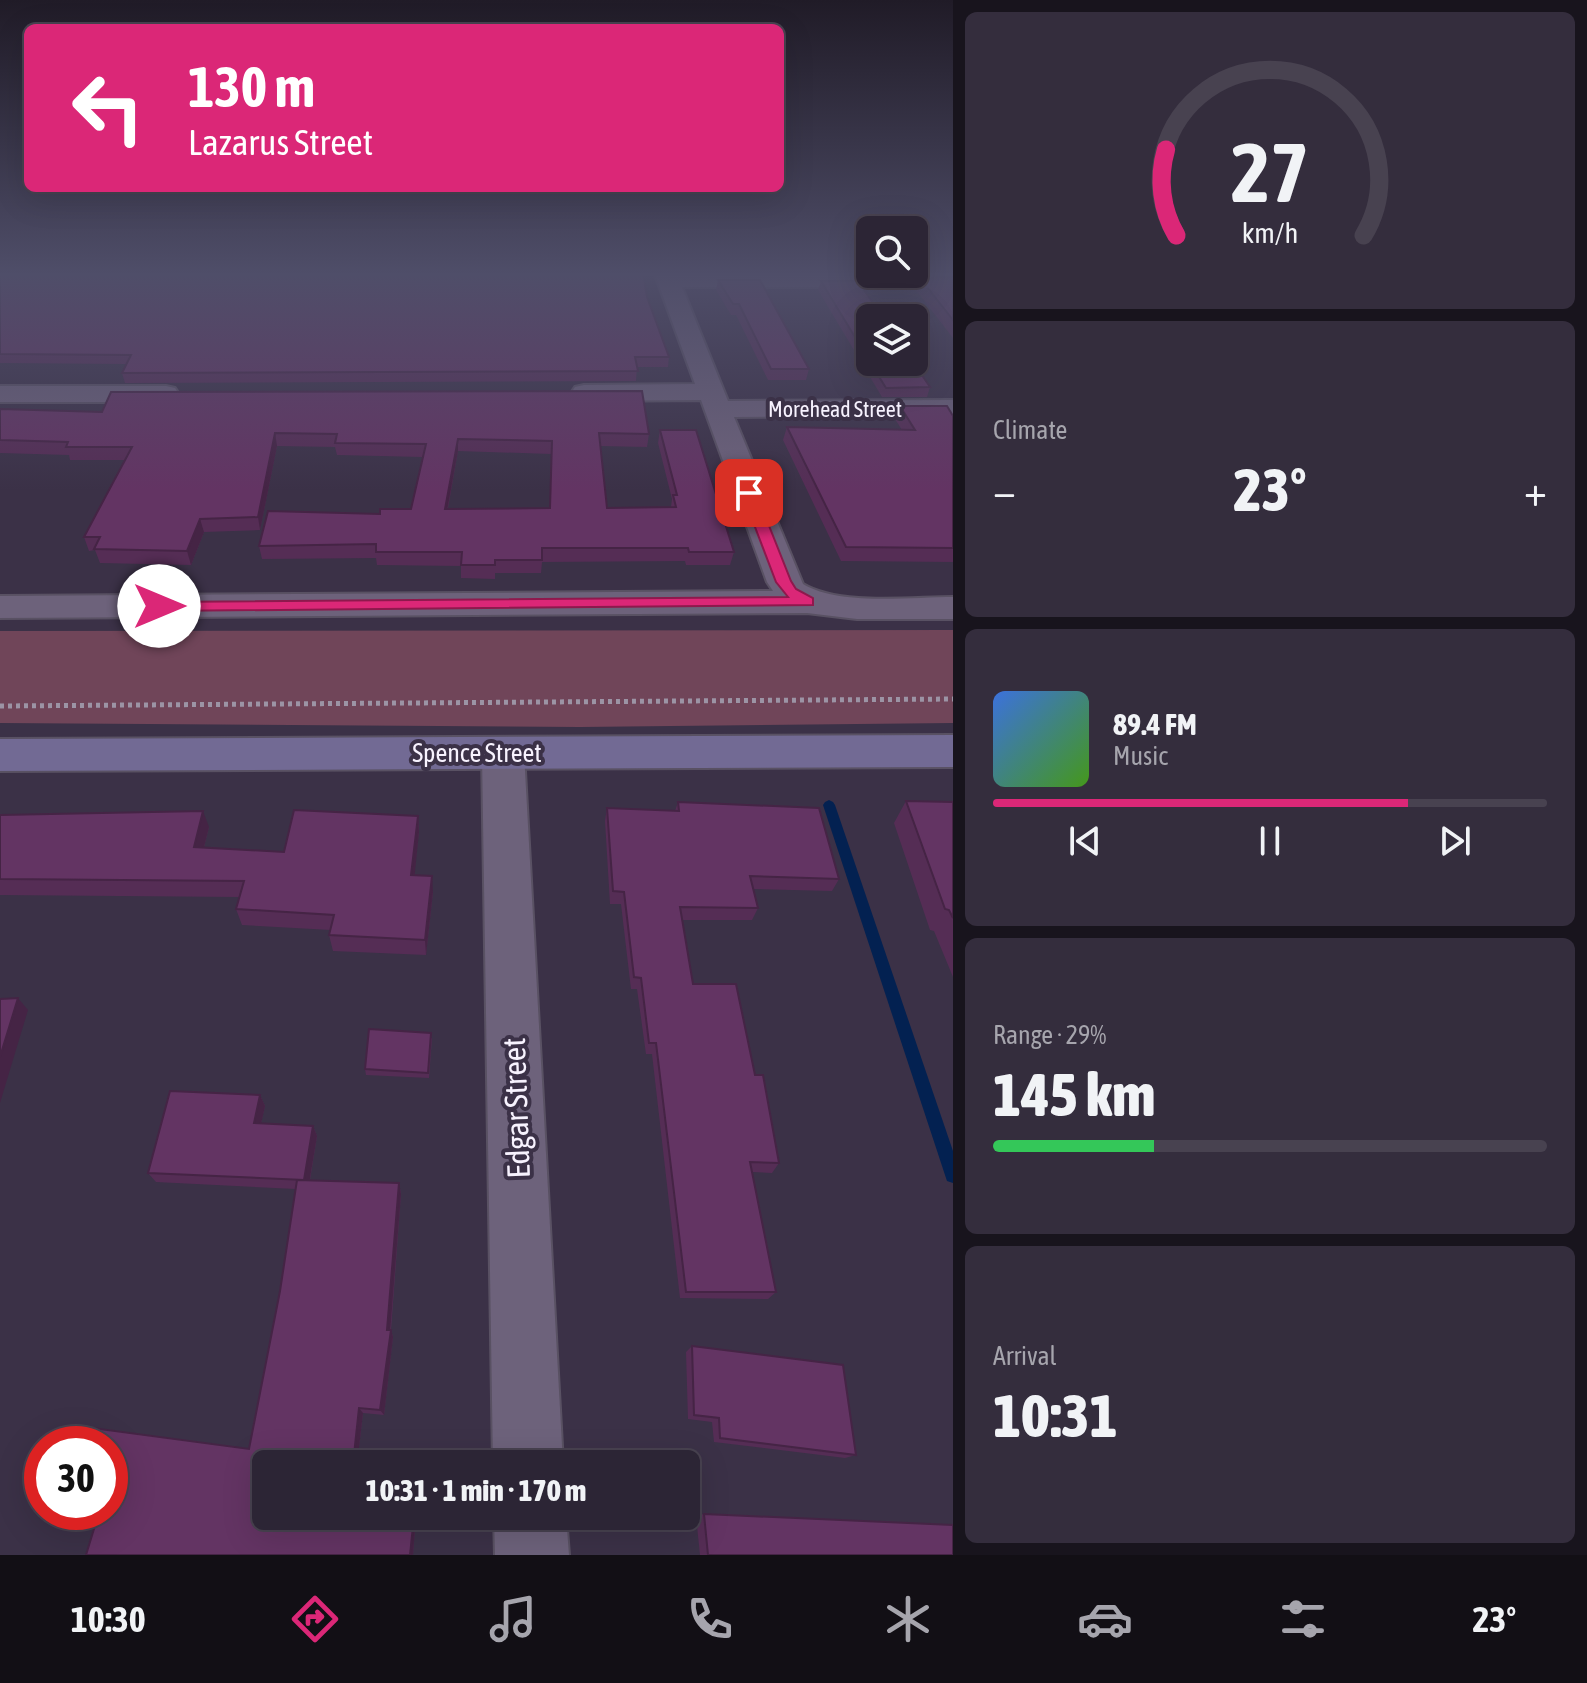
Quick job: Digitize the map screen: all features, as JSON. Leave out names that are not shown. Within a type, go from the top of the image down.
[{"type":"street","points":[[693,345],[784,582],[791,592],[807,602]]},
{"type":"street","name":"Morehead Street","points":[[553,393],[953,408]]},
{"type":"street","points":[[0,394],[190,394]]},
{"type":"street","points":[[0,607],[807,602],[846,608],[953,608]]},
{"type":"street","name":"Spence Street","points":[[0,755],[953,751]]},
{"type":"street","name":"Edgar Street","points":[[503,753],[528,1450]]},
{"type":"street","points":[[531,1530],[532,1555]]},
{"type":"path","points":[[0,706],[953,699]]},
{"type":"shaded area","points":[[953,630],[953,723],[580,727],[0,723],[0,631]]},
{"type":"building","points":[[0,345],[664,345],[669,357],[635,357],[638,371],[122,373],[131,355],[0,354]]},
{"type":"building","points":[[759,345],[796,345],[809,369],[771,369]]},
{"type":"building","points":[[879,376],[923,376],[930,387],[886,388]]},
{"type":"building","points":[[642,391],[649,434],[599,433],[607,508],[676,507],[673,495],[677,495],[660,430],[696,430],[734,552],[689,552],[688,548],[542,548],[542,560],[495,560],[495,565],[461,565],[462,552],[376,552],[376,544],[259,546],[268,511],[380,514],[380,509],[411,509],[426,444],[335,443],[337,434],[275,433],[258,517],[200,519],[187,551],[94,549],[100,537],[84,537],[132,447],[66,447],[68,442],[0,440],[0,409],[102,412],[111,392]],"holes":[[[458,439],[552,441],[550,508],[445,509]]]},
{"type":"building","points":[[900,406],[947,406],[953,416],[953,548],[846,547],[787,427],[915,430]]},
{"type":"building","points":[[906,801],[953,802],[953,918],[945,909]]},
{"type":"building","points":[[678,802],[819,808],[839,879],[750,876],[758,908],[680,907],[693,984],[736,984],[755,1075],[763,1075],[779,1163],[750,1162],[776,1292],[686,1292],[656,1043],[649,1043],[641,978],[634,977],[624,892],[613,891],[607,808],[679,811]]},
{"type":"building","points":[[294,810],[418,816],[411,875],[432,876],[425,940],[329,935],[334,915],[236,909],[244,881],[0,879],[0,815],[203,811],[194,847],[284,852]]},
{"type":"building","points":[[18,998],[0,1057],[0,999]]},
{"type":"building","points":[[369,1029],[431,1033],[428,1073],[365,1069]]},
{"type":"building","points":[[170,1091],[260,1095],[254,1123],[313,1126],[304,1180],[148,1173]]},
{"type":"building","points":[[297,1180],[399,1183],[387,1330],[391,1330],[380,1410],[359,1408],[354,1450],[252,1450],[252,1530],[413,1530],[410,1555],[86,1555],[94,1530],[128,1530],[128,1433],[249,1449],[280,1291]]},
{"type":"building","points":[[692,1346],[843,1365],[856,1455],[720,1438],[719,1418],[694,1415]]},
{"type":"building","points":[[704,1514],[953,1525],[953,1555],[708,1555]]},
{"type":"waterway","points":[[829,805],[953,1175]]},
{"type":"route","points":[[159,606],[807,602],[791,592],[784,582],[749,493]]}]
